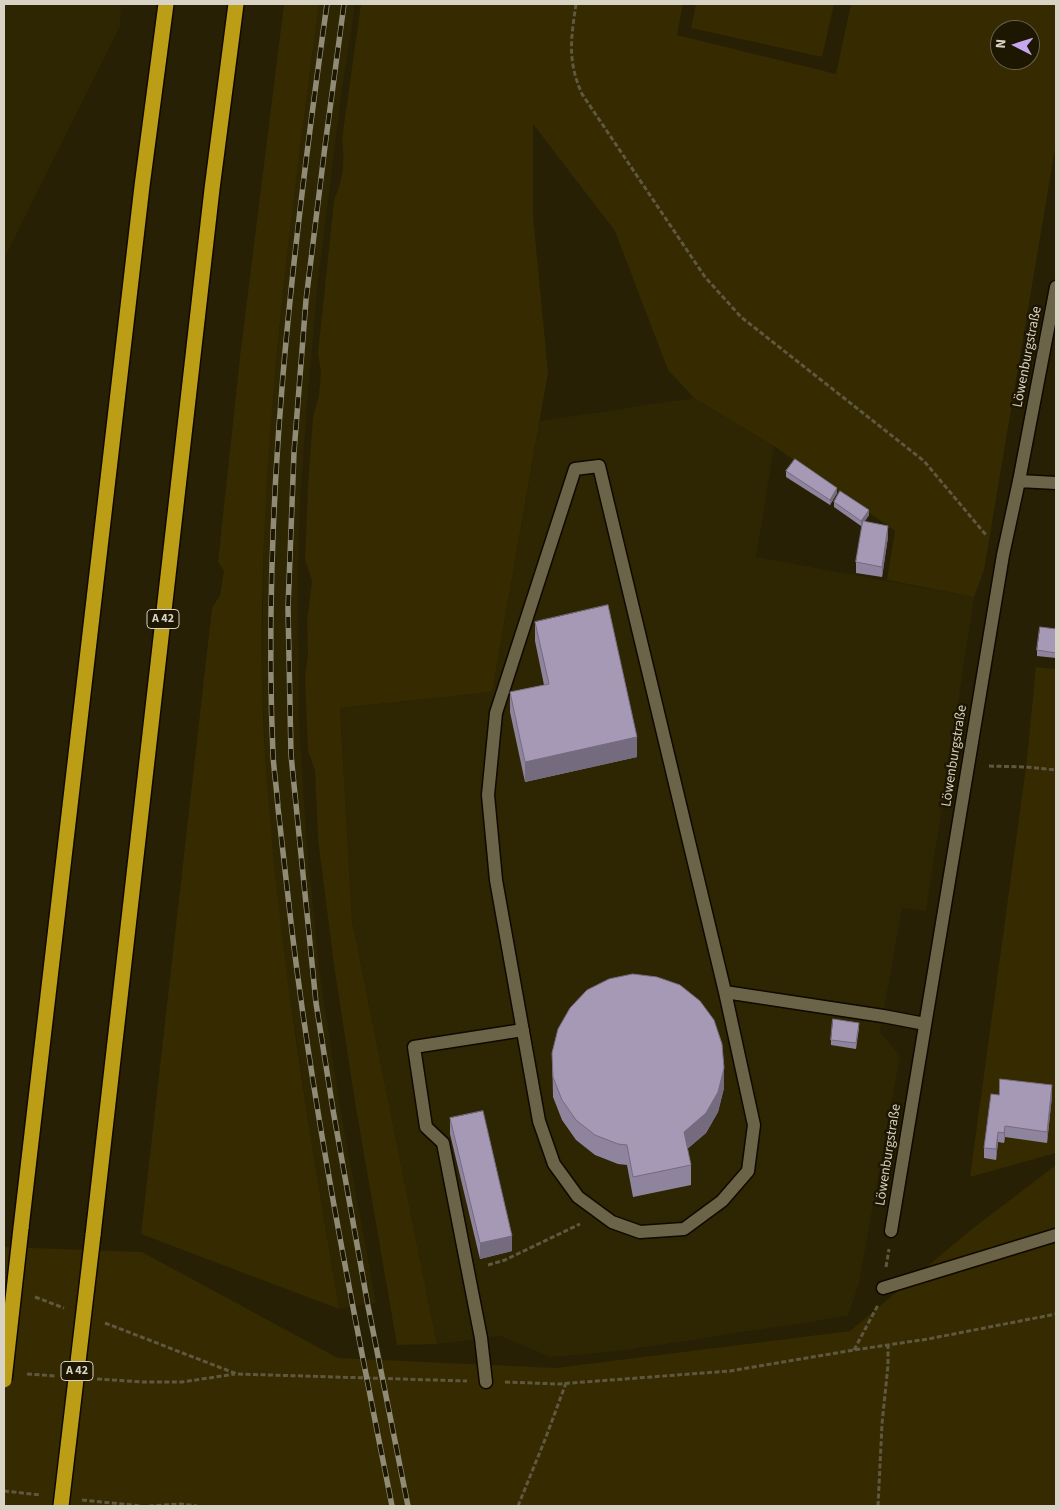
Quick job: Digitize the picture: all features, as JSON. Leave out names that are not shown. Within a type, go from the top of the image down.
[{"type":"highway","points":[[4,1380],[142,186],[166,4]]},
{"type":"highway","name":"A 42","points":[[61,1506],[209,208],[236,4]]},
{"type":"street","name":"Löwenburgstraße","points":[[891,1231],[1003,555],[1056,287]]},
{"type":"street","points":[[599,466],[725,992],[754,1125],[748,1171],[722,1201],[684,1228],[640,1232],[612,1222],[578,1197],[554,1164],[539,1121],[523,1030],[496,880],[488,795],[496,713],[575,469],[599,466]]},
{"type":"street","points":[[1019,481],[1056,483]]},
{"type":"street","points":[[725,992],[926,1024]]},
{"type":"street","points":[[486,1382],[481,1338],[443,1143],[426,1127],[414,1048],[523,1030]]},
{"type":"street","points":[[883,1288],[1056,1235]]},
{"type":"path","points":[[576,4],[571,59],[574,77],[582,94],[705,277],[741,317],[924,461],[1003,555]]},
{"type":"path","points":[[968,765],[1026,766],[1056,770]]},
{"type":"path","points":[[468,1271],[505,1260],[602,1214]]},
{"type":"path","points":[[32,1296],[69,1310]]},
{"type":"path","points":[[93,1378],[143,1382],[182,1382],[237,1374],[566,1383],[730,1372],[928,1339],[1056,1314]]},
{"type":"path","points":[[97,1320],[237,1374]]},
{"type":"path","points":[[878,1506],[888,1345]]},
{"type":"path","points":[[24,1374],[63,1376]]},
{"type":"path","points":[[518,1506],[566,1383]]},
{"type":"path","points":[[149,1506],[181,1504],[197,1506]]},
{"type":"shaded area","points":[[4,4],[121,4],[120,26],[4,259]]},
{"type":"shaded area","points":[[284,4],[319,4],[287,257],[271,426],[262,596],[263,705],[267,776],[281,927],[304,1091],[339,1309],[141,1234],[212,608],[220,595],[224,571],[218,562],[240,357]]},
{"type":"shaded area","points":[[319,4],[355,4],[341,96],[317,290],[306,416],[300,502],[298,577],[299,719],[306,834],[319,969],[340,1107],[376,1303],[339,1309],[282,943],[267,794],[262,681],[264,516],[272,402],[292,206]]},
{"type":"shaded area","points":[[361,4],[683,4],[677,35],[836,74],[851,4],[1056,4],[1056,143],[984,570],[974,597],[887,580],[895,531],[774,446],[694,398],[668,370],[615,231],[533,124],[533,215],[548,373],[492,692],[340,708],[352,921],[437,1344],[397,1345],[355,1102],[334,965],[318,839],[315,771],[308,751],[305,677],[308,654],[307,622],[312,581],[305,560],[308,486],[313,417],[319,395],[321,373],[318,353],[334,201],[342,171],[342,139]]},
{"type":"shaded area","points":[[696,4],[834,4],[822,57],[691,28]]},
{"type":"shaded area","points":[[694,398],[774,446],[756,557],[974,597],[926,911],[902,908],[880,1032],[900,1056],[859,1283],[848,1316],[619,1351],[551,1357],[500,1336],[437,1344],[352,921],[340,708],[492,692],[540,421]],"holes":[[[724,1088],[718,1112],[706,1133],[688,1150],[618,1164],[595,1155],[576,1140],[562,1120],[553,1097]]]},
{"type":"shaded area","points":[[1036,667],[1056,669],[1056,1153],[970,1177],[1026,767]]},
{"type":"shaded area","points":[[1056,1165],[1056,1506],[4,1506],[4,1247],[142,1252],[338,1358],[556,1368],[850,1331],[972,1229]]},
{"type":"building","points":[[795,459],[837,488],[830,500],[786,471]]},
{"type":"building","points":[[840,491],[869,510],[861,521],[834,502]]},
{"type":"building","points":[[863,521],[888,526],[882,567],[856,562]]},
{"type":"building","points":[[608,605],[637,737],[525,762],[510,692],[549,684],[535,622]]},
{"type":"building","points":[[1040,627],[1056,629],[1056,653],[1037,650]]},
{"type":"building","points":[[633,974],[657,977],[680,985],[700,1001],[714,1020],[722,1044],[724,1068],[718,1092],[706,1113],[684,1132],[691,1165],[633,1177],[627,1145],[618,1144],[595,1135],[576,1120],[562,1100],[553,1077],[552,1053],[558,1029],[570,1008],[587,990],[609,979]]},
{"type":"building","points":[[833,1019],[859,1023],[856,1043],[831,1040]]},
{"type":"building","points":[[1000,1079],[1052,1085],[1047,1132],[1005,1126],[1004,1133],[998,1132],[996,1149],[984,1148],[991,1094],[999,1095]]},
{"type":"building","points":[[483,1111],[512,1236],[480,1243],[450,1118]]},
{"type":"railway","points":[[327,4],[302,191],[283,378],[276,472],[272,566],[271,661],[273,755],[290,914],[310,1063],[335,1211],[392,1506]]},
{"type":"railway","points":[[344,4],[306,300],[294,452],[288,608],[291,755],[316,1003],[368,1306],[408,1506]]}]
